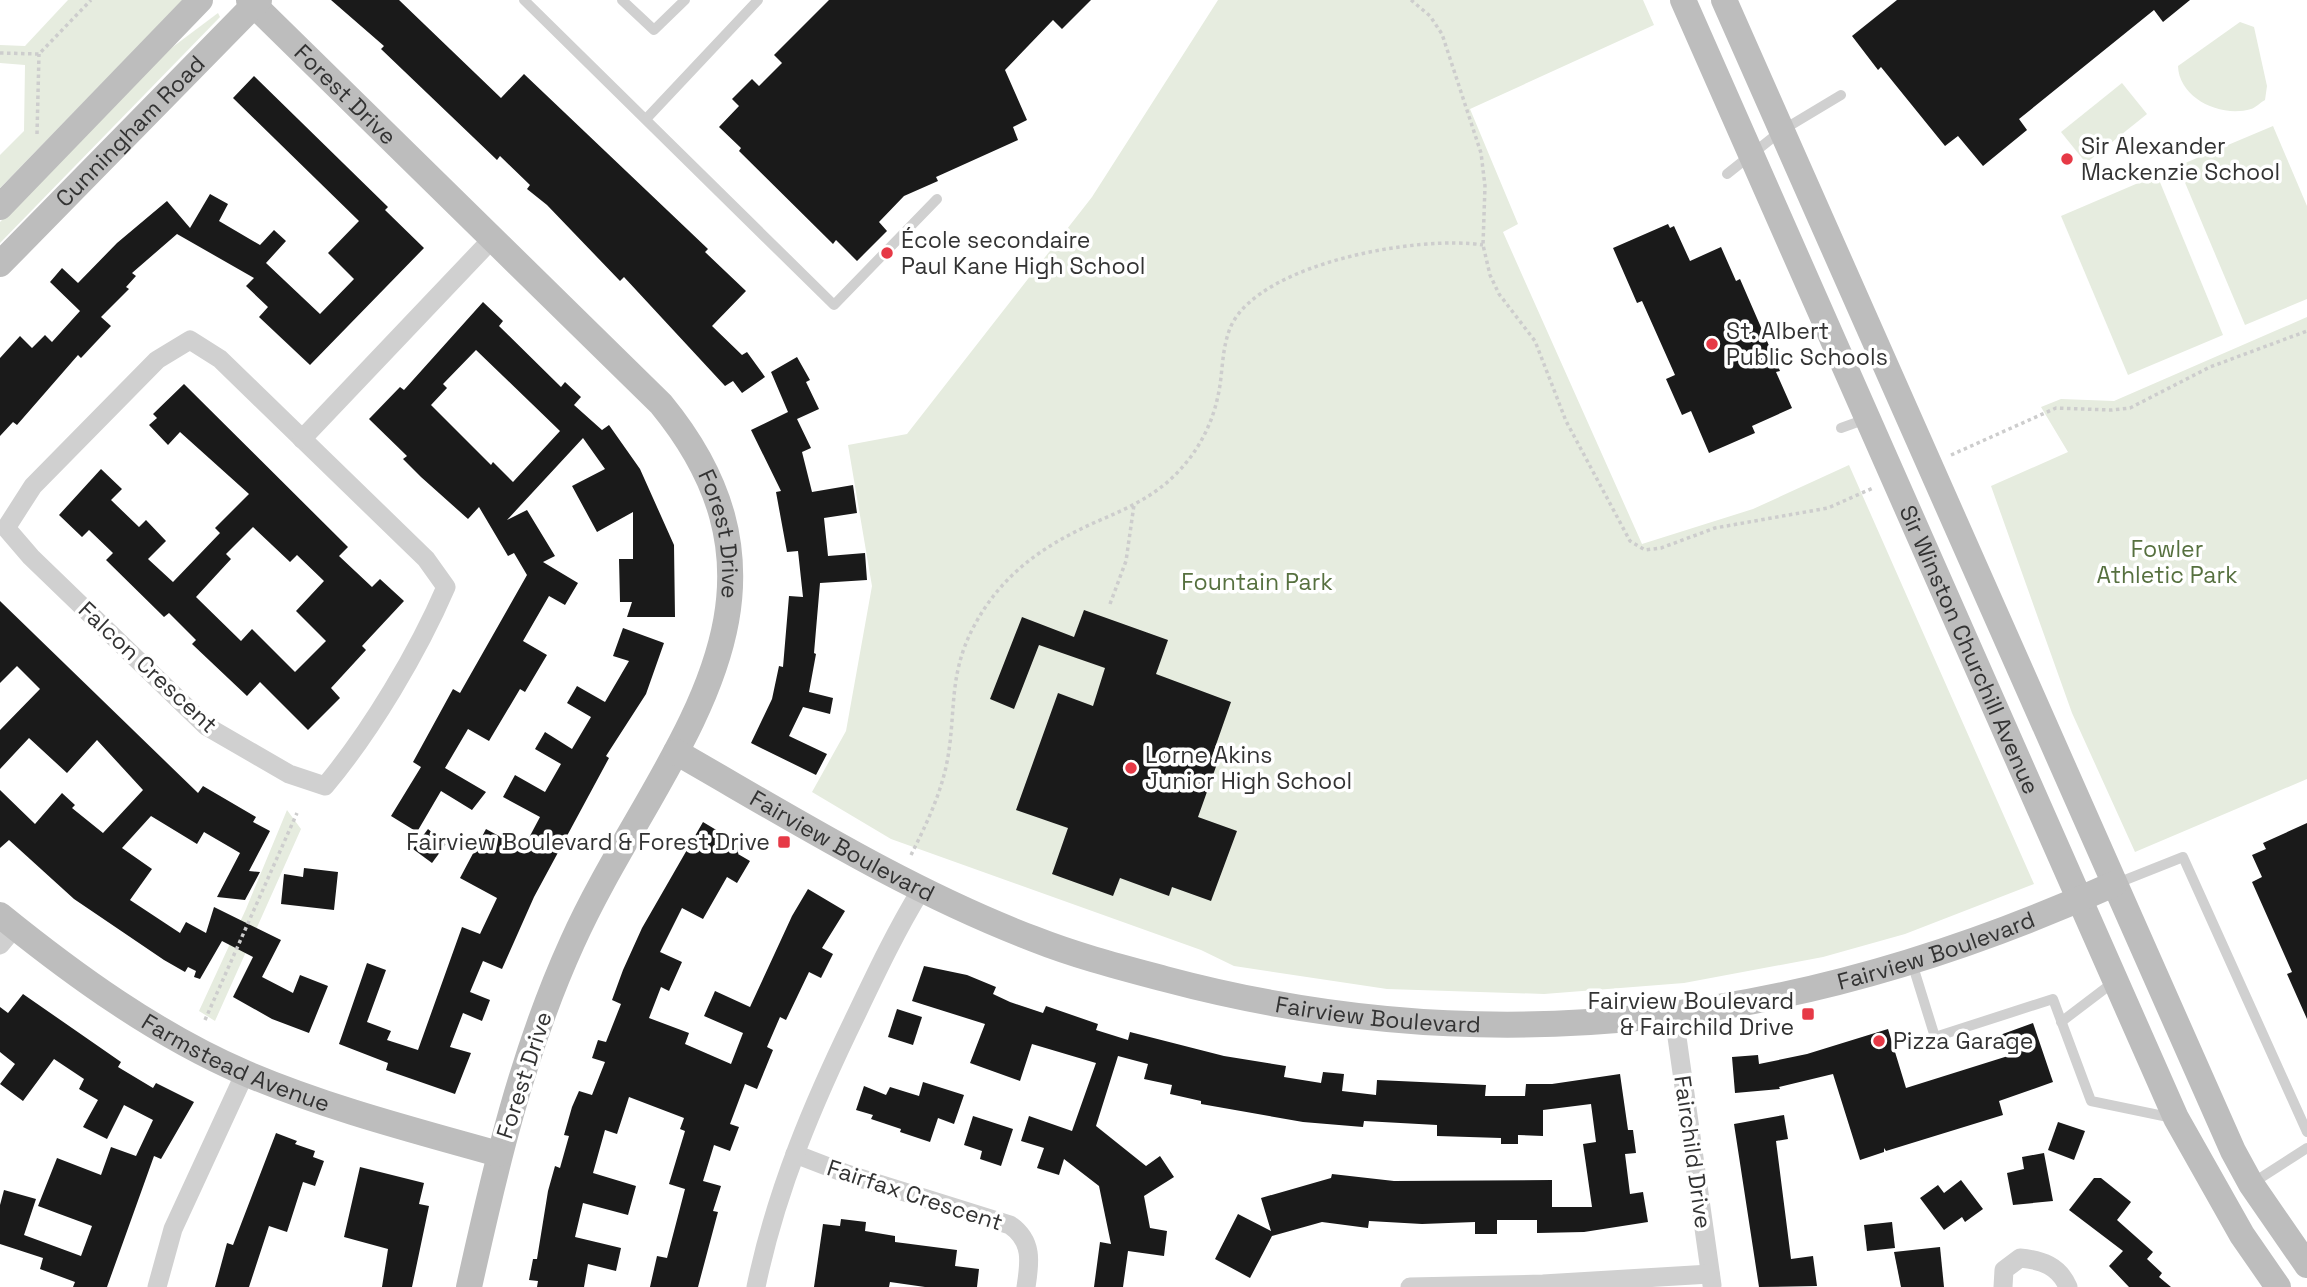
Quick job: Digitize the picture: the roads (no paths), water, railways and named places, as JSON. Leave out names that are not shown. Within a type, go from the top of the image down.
[{"type":"street","name":"Cunningham Road","points":[[0,207],[200,0]]},
{"type":"street","name":"Sir Winston Churchill Avenue","points":[[1683,0],[2176,1118],[2242,1235],[2278,1287]]},
{"type":"street","name":"Sir Winston Churchill Avenue","points":[[1724,0],[2232,1151],[2251,1184],[2307,1265]]},
{"type":"street","name":"Cunningham Road","points":[[0,264],[254,2]]},
{"type":"street","name":"Forest Drive","points":[[254,2],[662,404],[691,443],[713,488],[728,553],[730,600],[726,628],[711,683],[677,752],[625,837],[572,942],[531,1047],[498,1154],[469,1287]]},
{"type":"street","points":[[302,439],[494,237]]},
{"type":"street","name":"Falcon Crescent","points":[[190,340],[220,359],[302,439],[426,559],[446,587],[433,617],[352,754],[325,786],[289,774],[206,726],[31,556],[6,528],[33,486],[157,360],[190,340]]},
{"type":"street","name":"Fairview Boulevard","points":[[677,752],[921,890],[1033,939],[1111,966],[1233,997],[1296,1009],[1369,1018],[1491,1026],[1561,1025],[1674,1016],[1806,992],[1912,963],[2080,900],[2114,884]]},
{"type":"street","points":[[756,1287],[772,1220],[812,1106],[900,923],[921,890]]},
{"type":"street","name":"Farmstead Avenue","points":[[5,929],[131,1010],[245,1073],[369,1119],[498,1154]]},
{"type":"street","name":"Fairchild Drive","points":[[1674,1016],[1711,1280]]},
{"type":"street","points":[[158,1287],[173,1230],[245,1073]]},
{"type":"street","name":"Fairfax Crescent","points":[[795,1154],[847,1174],[1010,1225],[1027,1244],[1030,1262],[1026,1287]]},
{"type":"street","points":[[2003,1287],[2004,1270],[2020,1258],[2048,1264],[2057,1271],[2068,1287]]},
{"type":"street","points":[[1410,1287],[1711,1280]]},
{"type":"lane","points":[[524,0],[834,305],[937,199]]},
{"type":"lane","points":[[622,0],[654,30],[685,0]]},
{"type":"lane","points":[[646,119],[758,0]]},
{"type":"lane","points":[[1727,174],[1781,131],[1841,95]]},
{"type":"lane","points":[[1841,428],[1866,418]]},
{"type":"lane","points":[[2114,884],[2183,858],[2307,1132]]},
{"type":"lane","points":[[1912,963],[1935,1037],[2053,999],[2091,1101],[2176,1118]]},
{"type":"lane","points":[[2061,1022],[2116,981]]},
{"type":"lane","points":[[2251,1184],[2307,1148]]},
{"type":"place","name":"Sir Alexander Mackenzie School","points":[[2067,159]]},
{"type":"place","name":"École secondaire Paul Kane High School","points":[[887,253]]},
{"type":"place","name":"St. Albert Public Schools","points":[[1712,344]]},
{"type":"place","name":"Lorne Akins Junior High School","points":[[1131,768]]},
{"type":"place","name":"Fairview Boulevard & Forest Drive","points":[[784,842]]},
{"type":"place","name":"Fairview Boulevard & Fairchild Drive","points":[[1808,1014]]},
{"type":"place","name":"Pizza Garage","points":[[1879,1041]]},
{"type":"park label","name":"Fowler Athletic Park","points":[[2167,562]]},
{"type":"park label","name":"Fountain Park","points":[[1257,582]]}]
